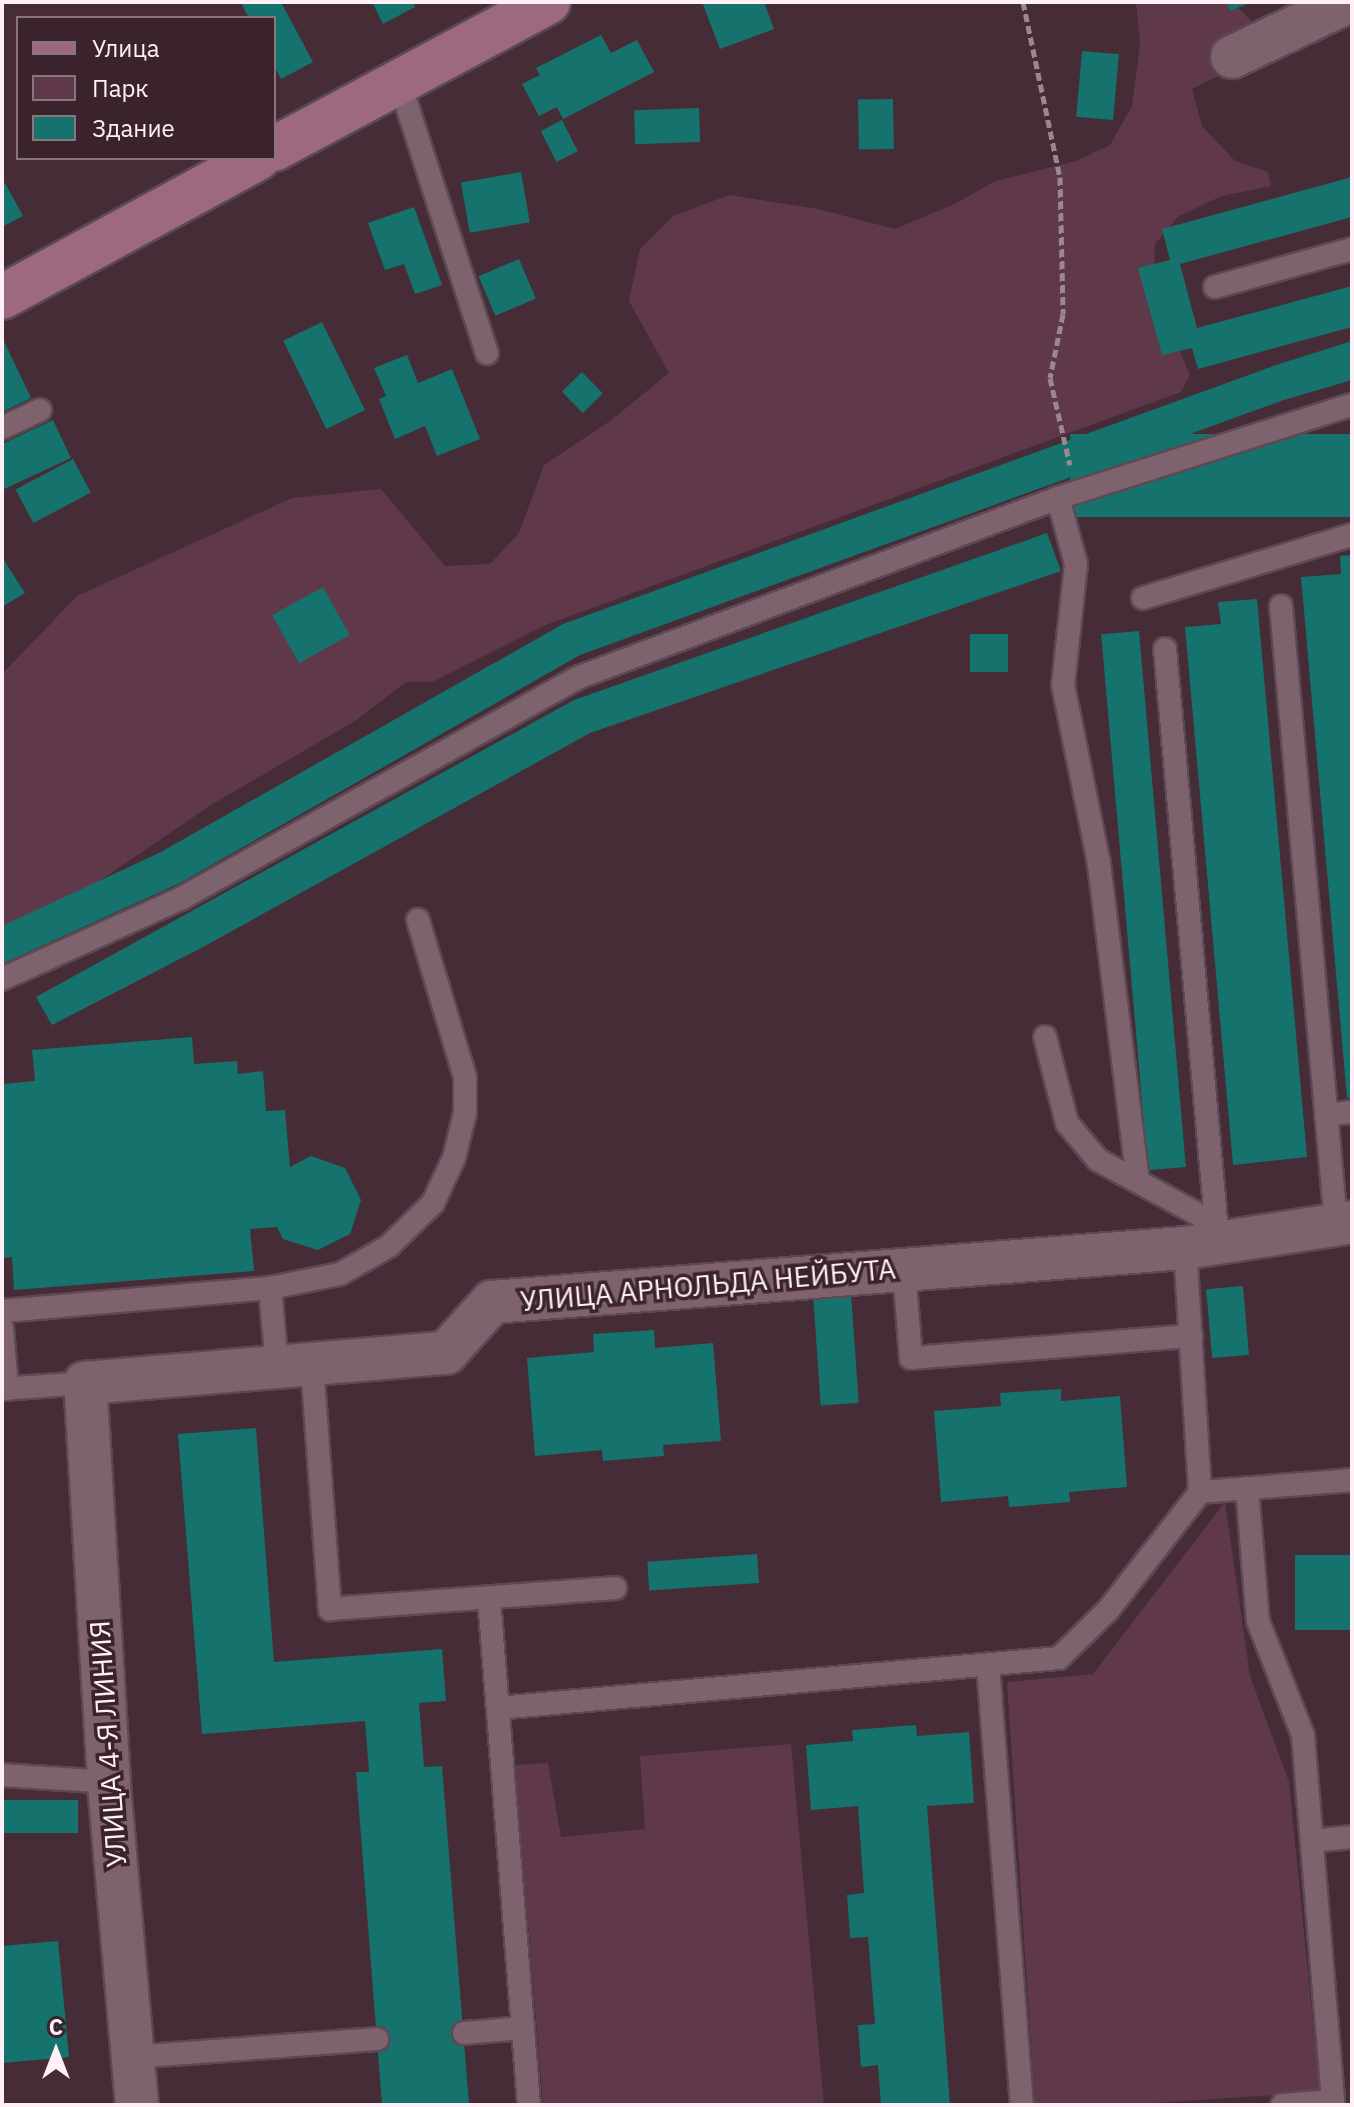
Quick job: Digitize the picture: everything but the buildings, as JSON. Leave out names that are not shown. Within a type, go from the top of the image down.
[{"type":"street","points":[[276,148],[548,2]]},
{"type":"street","points":[[1232,57],[1348,2]]},
{"type":"street","points":[[2,297],[254,160]]},
{"type":"street","name":"УЛИЦА АРНОЛЬДА НЕЙБУТА","points":[[85,1383],[446,1353],[492,1302],[904,1270],[1344,1223]]},
{"type":"street","name":"УЛИЦА 4-Я ЛИНИЯ","points":[[85,1383],[109,1782],[137,2105]]},
{"type":"lane","points":[[399,81],[487,353]]},
{"type":"lane","points":[[1215,287],[1352,249]]},
{"type":"lane","points":[[2,979],[182,898],[577,678],[1068,494],[1352,405]]},
{"type":"lane","points":[[2,428],[40,410]]},
{"type":"lane","points":[[1068,494],[1076,564],[1063,685],[1099,864],[1138,1180]]},
{"type":"lane","points":[[1143,598],[1352,535]]},
{"type":"lane","points":[[1281,606],[1326,1115],[1344,1223]]},
{"type":"lane","points":[[498,1708],[1059,1658],[1109,1609],[1200,1492],[1191,1336],[1206,1238],[1165,649]]},
{"type":"lane","points":[[2,1311],[270,1288],[340,1274],[389,1246],[433,1203],[454,1158],[465,1113],[465,1077],[418,920]]},
{"type":"lane","points":[[1045,1037],[1067,1123],[1098,1160],[1138,1180],[1206,1238]]},
{"type":"lane","points":[[1326,1115],[1352,1112]]},
{"type":"lane","points":[[904,1270],[911,1358],[1191,1336]]},
{"type":"lane","points":[[270,1288],[294,1366],[330,1609],[615,1588]]},
{"type":"lane","points":[[2,1328],[4,1389],[85,1383]]},
{"type":"lane","points":[[1200,1492],[1352,1480]]},
{"type":"lane","points":[[1247,1488],[1258,1621],[1303,1735],[1333,2101],[1282,2105]]},
{"type":"lane","points":[[489,1598],[529,2105]]},
{"type":"lane","points":[[988,1665],[1022,2105]]},
{"type":"lane","points":[[2,1775],[109,1782]]},
{"type":"lane","points":[[1312,1841],[1352,1837]]},
{"type":"lane","points":[[464,2033],[523,2028]]},
{"type":"lane","points":[[132,2057],[377,2039]]},
{"type":"path","points":[[1023,2],[1060,177],[1063,314],[1050,378],[1068,494]]},
{"type":"green space","points":[[1136,2],[1232,2],[1256,25],[1249,61],[1192,89],[1202,126],[1235,161],[1268,172],[1271,186],[1222,196],[1179,216],[1155,244],[1154,289],[1190,375],[1181,392],[543,626],[432,682],[406,682],[355,721],[211,805],[54,912],[2,936],[2,674],[77,596],[292,498],[381,489],[445,566],[490,564],[519,533],[544,465],[610,421],[669,373],[629,301],[640,249],[673,216],[729,195],[818,209],[895,229],[952,205],[996,181],[1076,161],[1110,145],[1132,106],[1140,44]]},
{"type":"green space","points":[[1225,1502],[1250,1676],[1289,1782],[1320,2092],[1123,2105],[1035,2105],[1007,1682],[1093,1674]]},
{"type":"green space","points":[[791,1744],[824,2105],[543,2105],[515,1765],[548,1763],[561,1837],[645,1829],[640,1756]]}]
